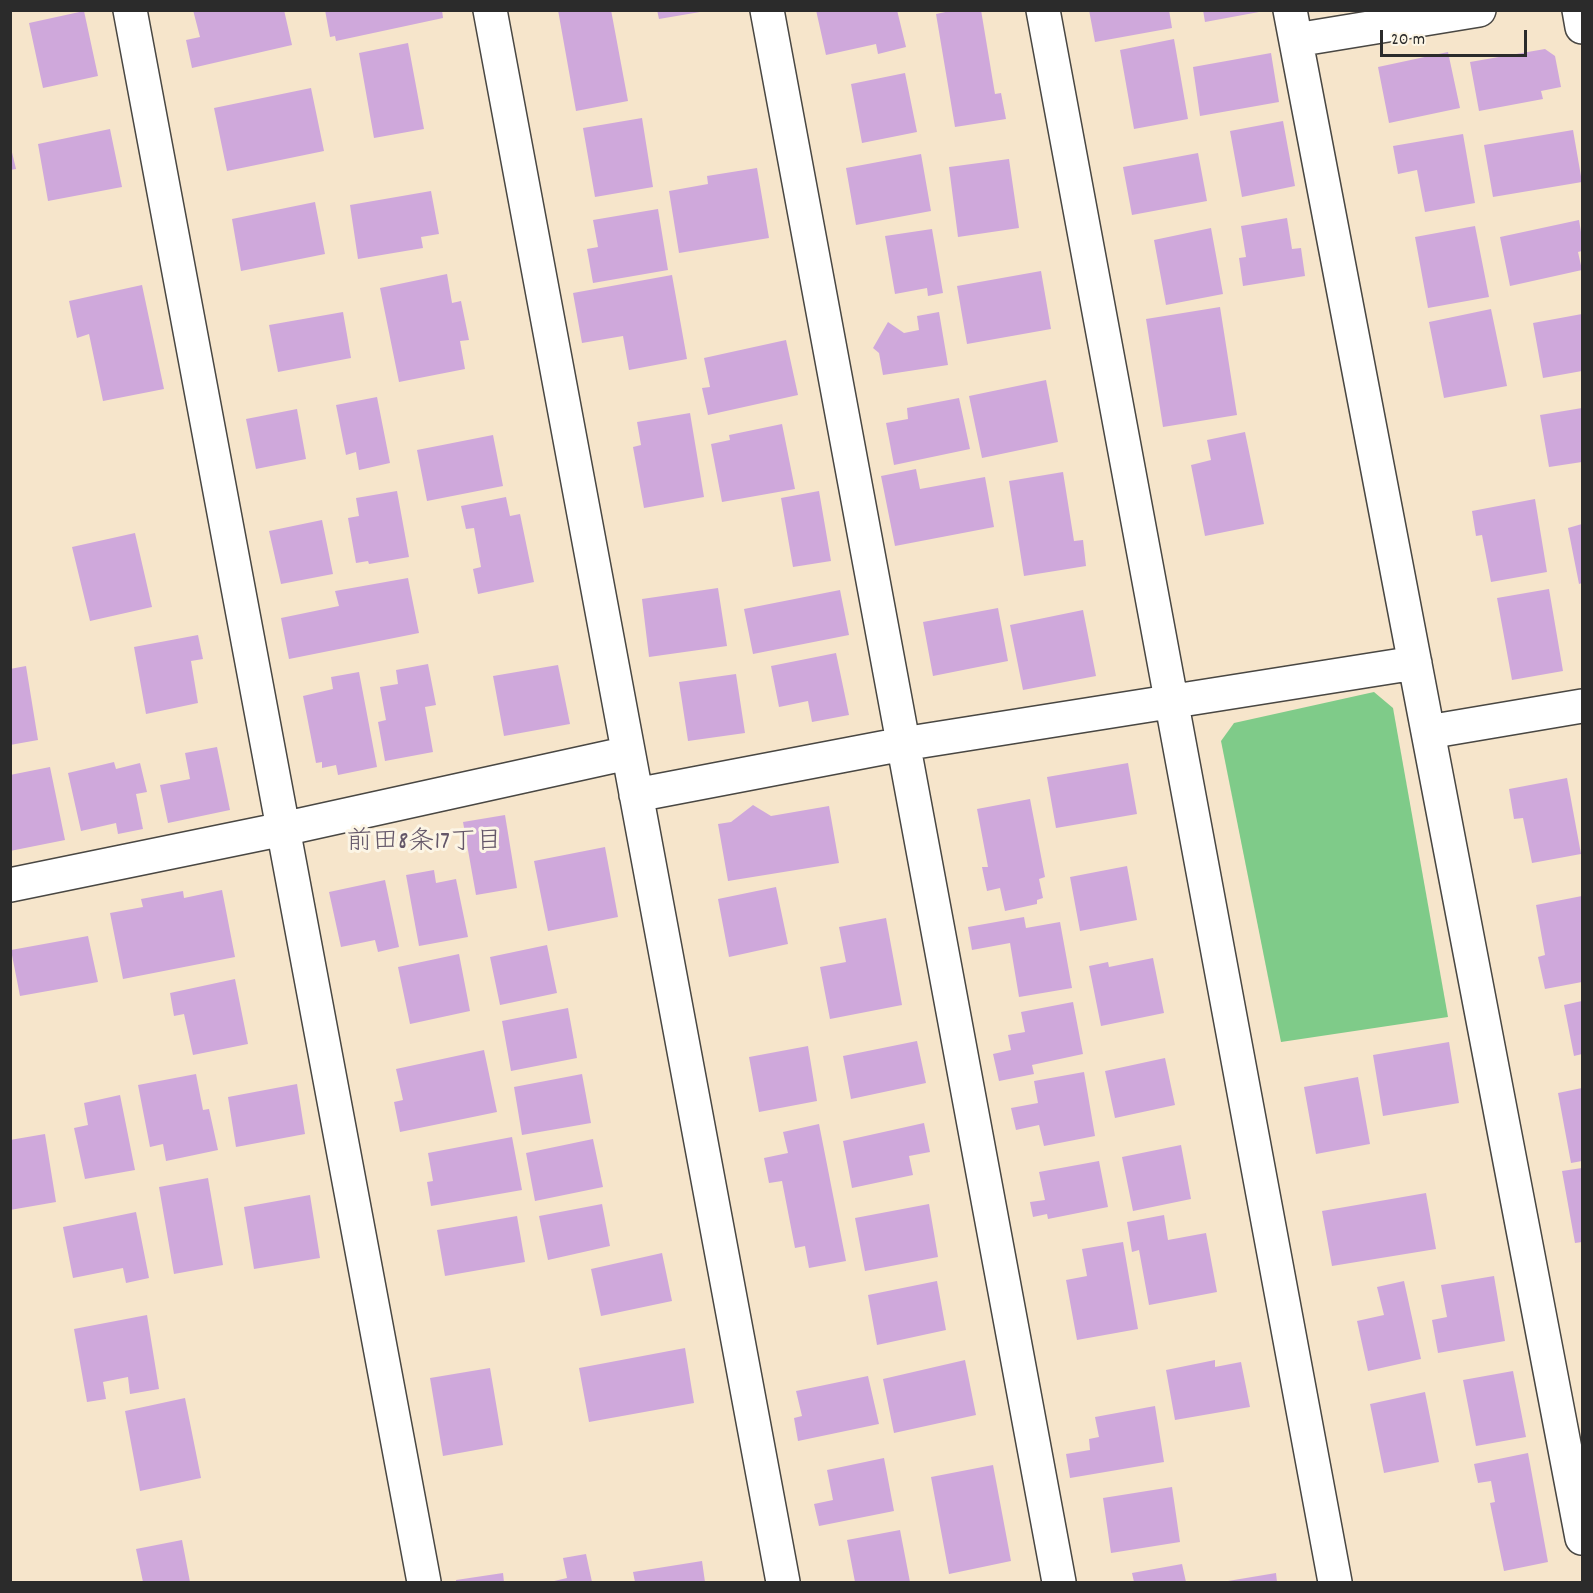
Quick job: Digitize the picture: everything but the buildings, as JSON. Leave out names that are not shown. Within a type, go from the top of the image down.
[{"type":"street","points":[[130,10],[424,1582]]},
{"type":"street","points":[[490,10],[783,1582]]},
{"type":"street","points":[[767,10],[1059,1582]]},
{"type":"street","points":[[1043,10],[1335,1582]]},
{"type":"street","points":[[1479,10],[1293,25],[1582,1538]]},
{"type":"street","points":[[1580,10],[1582,27]]},
{"type":"street","points":[[636,795],[903,744],[1415,663]]},
{"type":"street","points":[[1428,732],[1582,706]]},
{"type":"street","points":[[10,885],[283,829],[628,753]]},
{"type":"green space","points":[[1374,692],[1393,708],[1448,1017],[1281,1042],[1221,741],[1234,723]]},
{"type":"district","name":"前田8条17丁目","points":[[424,844]]}]
